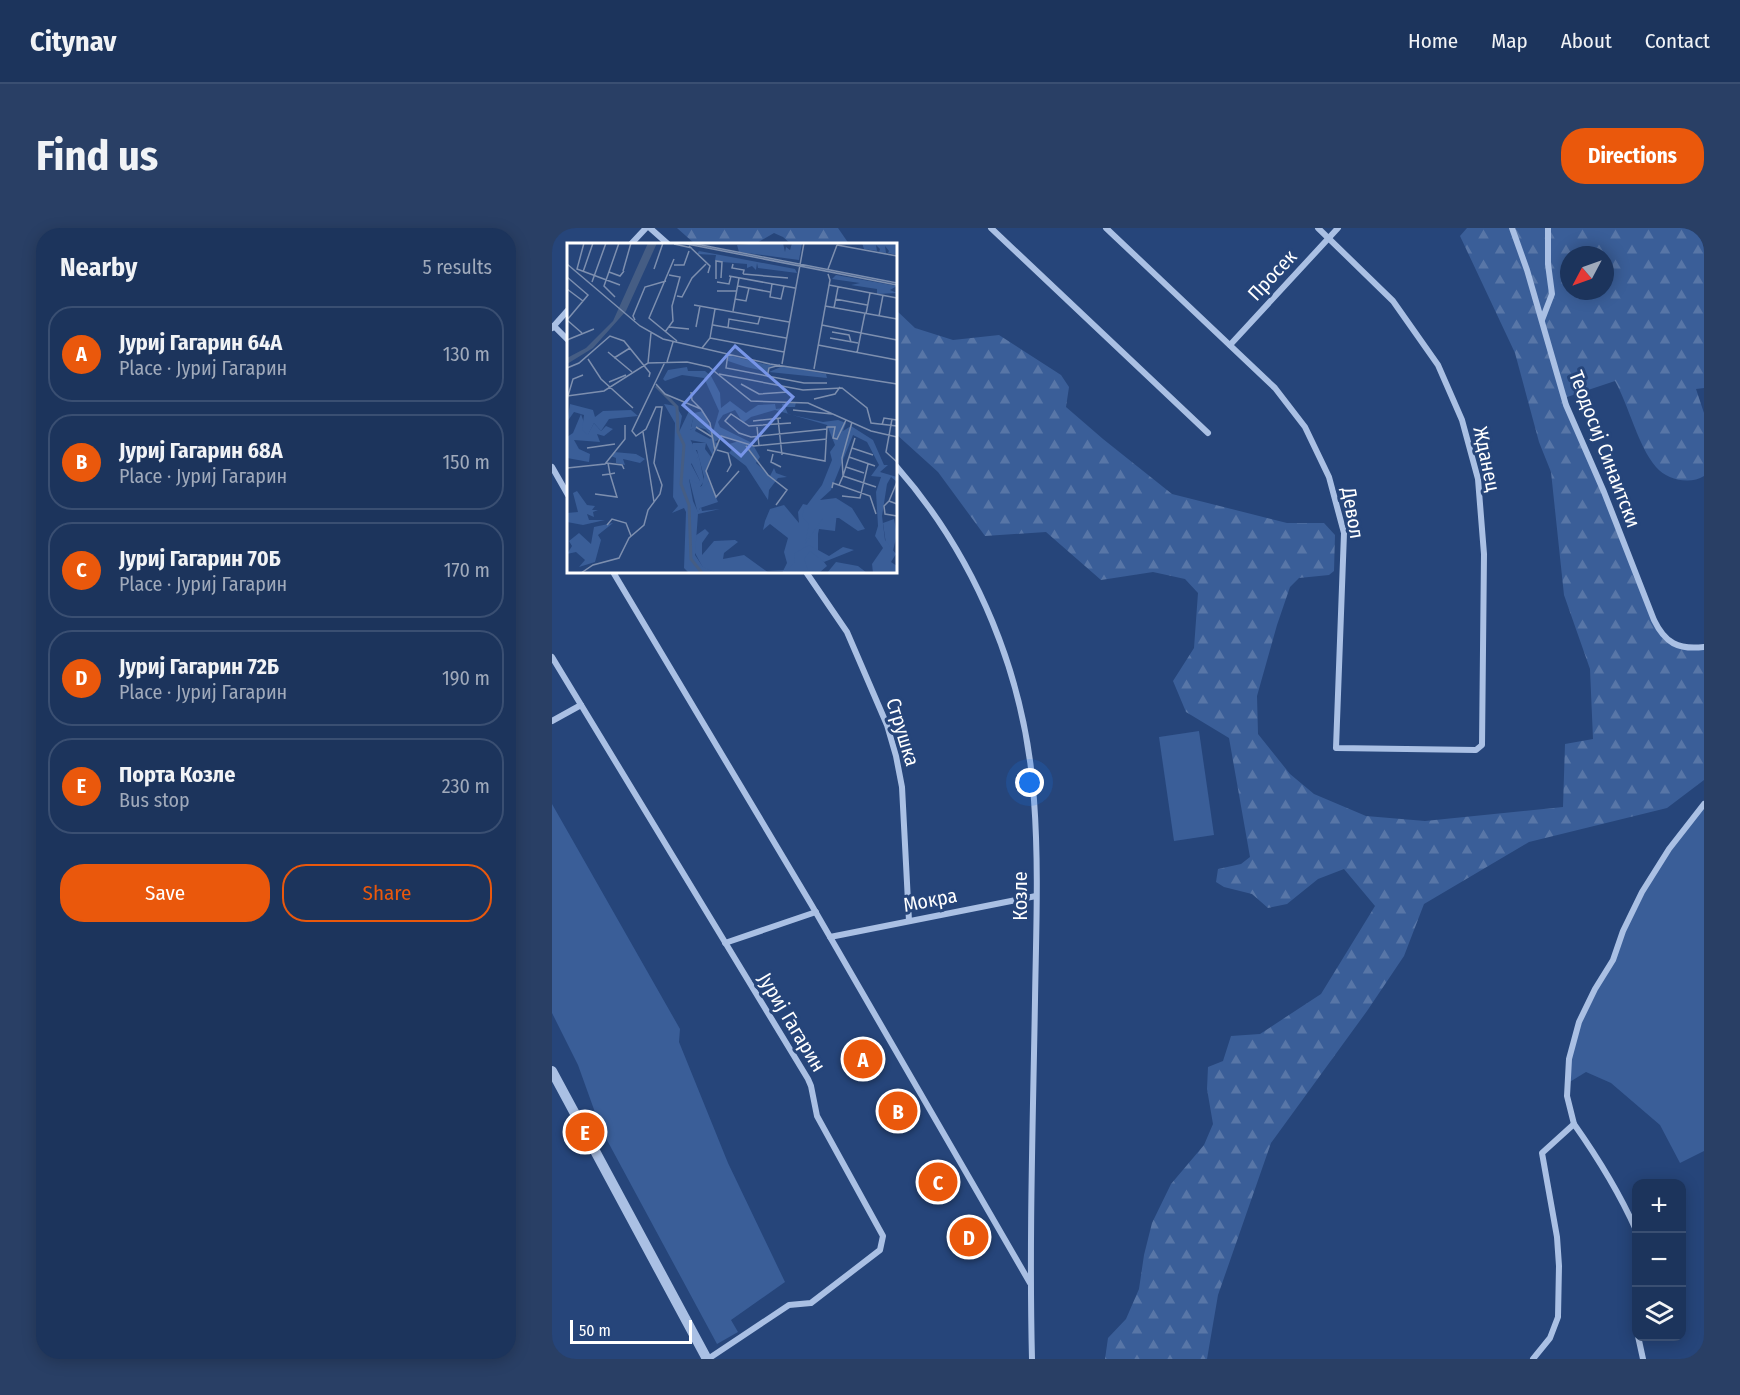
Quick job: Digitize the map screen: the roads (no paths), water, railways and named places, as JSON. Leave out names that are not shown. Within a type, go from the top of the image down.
[{"type":"street","points":[[632,243],[648,228],[667,243]]},
{"type":"street","points":[[991,228],[1208,433]]},
{"type":"street","name":"Девол","points":[[1106,228],[1275,388],[1305,427],[1329,477],[1344,533],[1336,748],[1476,750],[1480,748]]},
{"type":"street","name":"Жданец","points":[[1318,228],[1393,301],[1438,365],[1462,420],[1478,479],[1484,554],[1482,745],[1480,748]]},
{"type":"street","name":"Просек","points":[[1230,345],[1338,228]]},
{"type":"street","name":"Теодосиј Синаитски","points":[[1512,228],[1542,320],[1566,405],[1604,492],[1657,627],[1669,641],[1694,648],[1704,647]]},
{"type":"street","points":[[1542,320],[1552,294],[1548,264],[1548,228]]},
{"type":"street","points":[[567,311],[553,327],[567,339]]},
{"type":"street","points":[[552,467],[567,493]]},
{"type":"street","name":"Козле","points":[[897,467],[919,494],[968,570],[1001,642],[1021,711],[1031,764],[1036,896],[1030,1283],[1032,1359]]},
{"type":"street","points":[[615,573],[816,912],[1030,1283]]},
{"type":"street","name":"Струшка","points":[[807,573],[847,632],[887,725],[902,787],[909,921]]},
{"type":"street","name":"Јуриј Гагарин","points":[[552,657],[808,1079],[817,1116],[883,1236],[880,1250],[811,1303],[789,1305],[707,1359]]},
{"type":"street","points":[[552,721],[580,705]]},
{"type":"street","points":[[1632,1221],[1621,1196],[1574,1124],[1567,1096],[1569,1059],[1579,1022],[1595,989],[1613,960],[1623,931],[1642,892],[1669,849],[1704,804]]},
{"type":"street","name":"Мокра","points":[[830,937],[1036,896]]},
{"type":"street","points":[[725,944],[816,912]]},
{"type":"street","points":[[552,1071],[707,1359]]},
{"type":"street","points":[[1533,1359],[1550,1338],[1558,1317],[1557,1237],[1542,1153],[1574,1124]]},
{"type":"street","points":[[1639,1341],[1643,1359]]},
{"type":"place","name":"Јуриј Гагарин 64А","points":[[863,1059]]},
{"type":"place","name":"Јуриј Гагарин 68А","points":[[898,1111]]},
{"type":"place","name":"Порта Козле","points":[[585,1132]]},
{"type":"place","name":"Јуриј Гагарин 70Б","points":[[938,1182]]},
{"type":"place","name":"Јуриј Гагарин 72Б","points":[[969,1237]]}]
